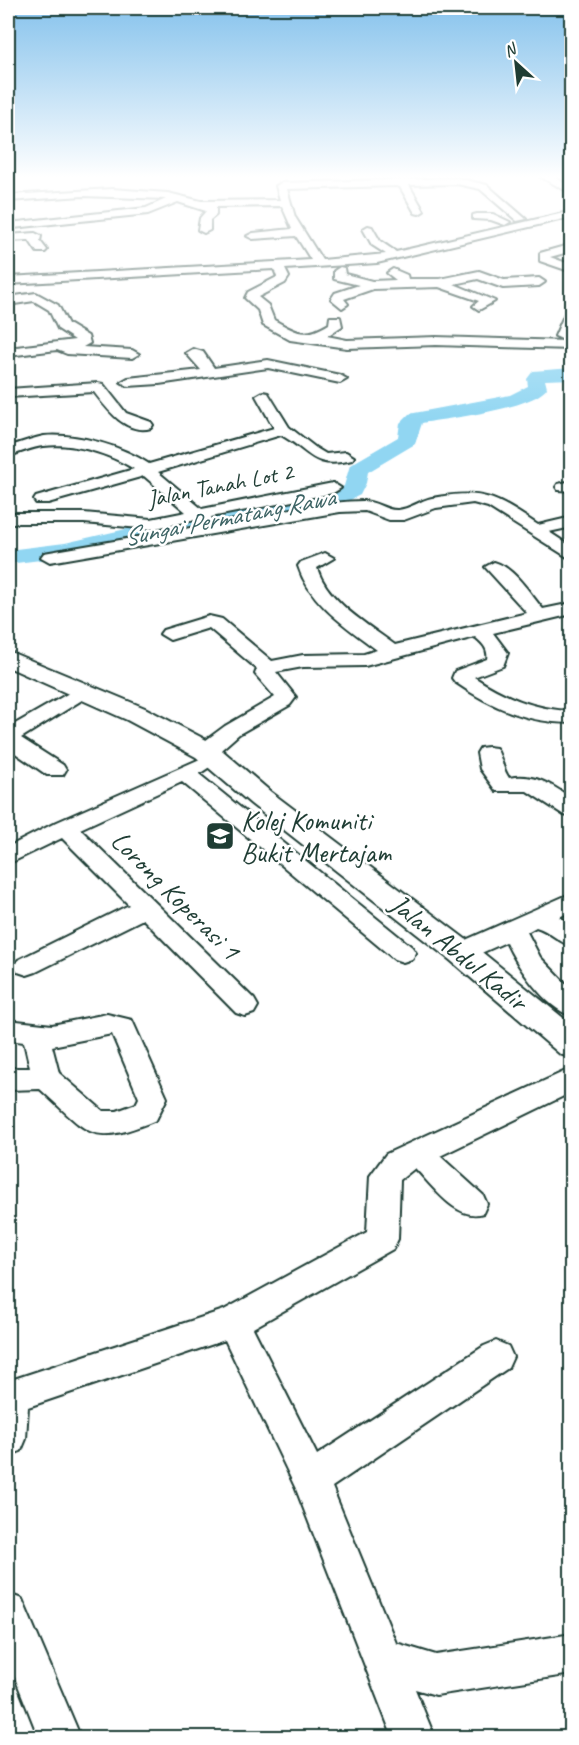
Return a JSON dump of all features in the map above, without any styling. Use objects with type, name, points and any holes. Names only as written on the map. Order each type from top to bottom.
[{"type":"main road","name":"Jalan Abdul Kadir","points":[[8,658],[183,737],[211,755],[297,826],[461,952],[572,1045]]},
{"type":"street","points":[[312,257],[315,264],[372,276],[413,266]]},
{"type":"street","points":[[8,280],[29,280],[42,273],[279,268],[356,257]]},
{"type":"street","points":[[356,274],[347,269],[349,266],[389,257]]},
{"type":"street","points":[[545,257],[546,261],[572,269]]},
{"type":"street","points":[[243,269],[377,260]]},
{"type":"street","points":[[279,268],[283,277],[281,280],[252,295],[252,298],[264,308],[268,322],[309,338],[346,344],[568,340],[572,311]]},
{"type":"street","points":[[340,271],[338,276],[372,285]]},
{"type":"street","points":[[391,272],[403,278],[400,283]]},
{"type":"street","points":[[342,304],[337,299],[339,296],[372,285],[440,283],[479,275],[503,284],[539,282]]},
{"type":"street","points":[[8,352],[83,343],[83,339],[63,326],[54,308],[27,291],[29,280]]},
{"type":"street","points":[[440,283],[489,301],[479,306]]},
{"type":"street","points":[[8,301],[36,297]]},
{"type":"street","points":[[268,364],[272,346],[309,338],[336,326],[335,320]]},
{"type":"street","points":[[69,344],[63,348],[132,359],[136,376],[128,382]]},
{"type":"street","points":[[193,353],[198,355],[210,372]]},
{"type":"street","points":[[8,393],[98,387],[268,364],[340,379]]},
{"type":"street","points":[[98,387],[121,416],[147,425]]},
{"type":"street","points":[[263,396],[283,430]]},
{"type":"street","points":[[42,500],[283,430],[294,434],[308,451],[316,455],[334,460],[346,457]]},
{"type":"street","points":[[8,451],[51,441],[109,451],[138,462],[207,520]]},
{"type":"street","name":"Jalan Tanah Lot 2","points":[[8,519],[84,518],[143,525],[207,520],[333,488]]},
{"type":"street","points":[[50,557],[207,520],[358,506],[388,515],[404,515],[434,503],[465,498],[494,503],[572,555]]},
{"type":"street","points":[[537,530],[572,522]]},
{"type":"street","points":[[325,558],[306,566],[308,575],[342,612],[392,652]]},
{"type":"street","points":[[494,567],[510,581],[539,616]]},
{"type":"street","points":[[268,668],[303,661],[364,660],[451,638],[479,624],[539,616],[572,608]]},
{"type":"street","points":[[170,634],[209,622],[219,625],[268,668]]},
{"type":"street","points":[[479,624],[498,653],[496,662],[462,675],[462,678],[515,709],[529,714],[572,717]]},
{"type":"street","points":[[8,856],[64,826],[184,773],[211,755],[232,730],[286,697],[265,674],[268,668]]},
{"type":"street","points":[[55,770],[8,738],[83,691]]},
{"type":"street","points":[[488,753],[490,769],[504,786],[520,781],[533,784],[572,810]]},
{"type":"street","points":[[184,773],[403,953]]},
{"type":"street","name":"Lorong Koperasi 1","points":[[64,826],[245,1006]]},
{"type":"street","points":[[461,952],[572,901]]},
{"type":"street","points":[[27,966],[146,907]]},
{"type":"street","points":[[524,923],[554,924],[572,937]]},
{"type":"street","points":[[524,923],[522,953],[532,970],[572,1006]]},
{"type":"street","points":[[8,1030],[57,1036],[115,1024],[122,1028],[149,1084],[153,1098],[146,1112],[137,1118],[119,1123],[97,1123],[46,1078],[36,1035]]},
{"type":"street","points":[[8,1079],[46,1078]]},
{"type":"street","points":[[8,1439],[9,1396],[233,1322],[382,1239],[385,1176],[397,1163],[572,1078]]},
{"type":"street","points":[[418,1153],[472,1204]]},
{"type":"street","points":[[233,1322],[311,1480],[414,1737]]},
{"type":"street","points":[[311,1480],[496,1358]]},
{"type":"street","points":[[8,1612],[60,1737]]},
{"type":"street","points":[[384,1660],[435,1675],[572,1654]]},
{"type":"waterway","name":"Sungai Permatang Rawa","points":[[8,557],[65,550],[161,528],[213,522],[239,514],[331,501],[345,496],[352,490],[356,483],[357,469],[408,440],[410,423],[416,418],[515,400],[538,388],[536,379],[539,375],[572,373]]},
{"type":"place","name":"Kolej Komuniti Bukit Mertajam","points":[[220,836]]}]
